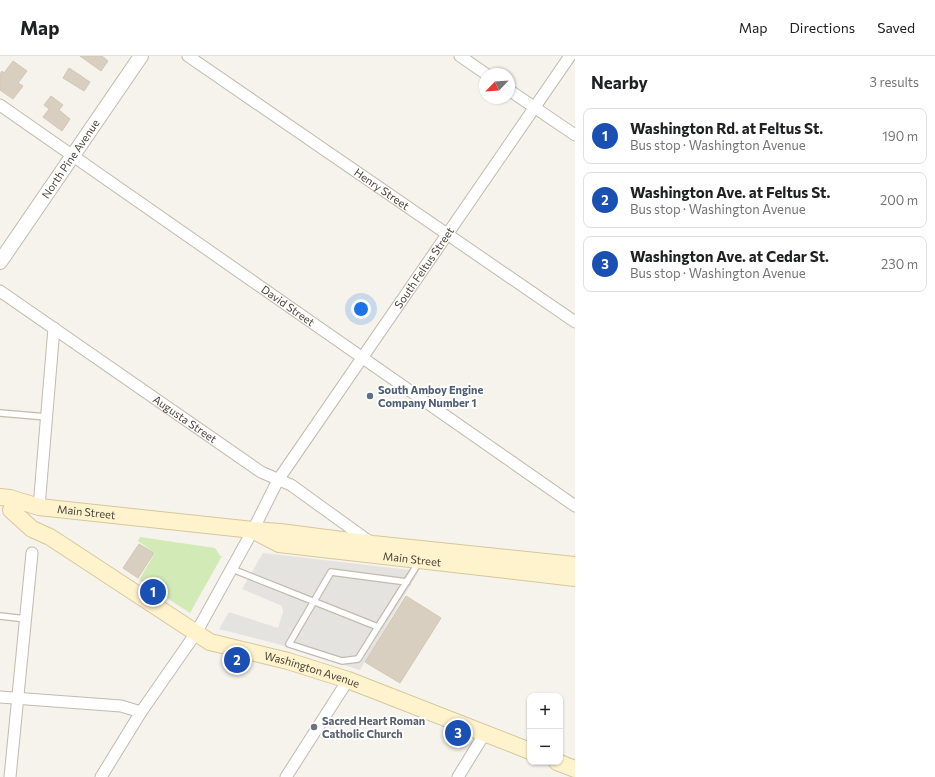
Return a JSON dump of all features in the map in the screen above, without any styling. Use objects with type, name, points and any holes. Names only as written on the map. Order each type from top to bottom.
[{"type":"main road","name":"Main Street","points":[[0,497],[10,498],[39,507],[575,565]]},
{"type":"main road","name":"Main Street","points":[[5,510],[39,507]]},
{"type":"main road","points":[[39,507],[50,537]]},
{"type":"main road","name":"Washington Avenue","points":[[5,510],[32,529],[50,537],[210,642],[288,661],[348,680],[527,750]]},
{"type":"main road","name":"Main Street","points":[[253,530],[279,544],[575,578]]},
{"type":"main road","points":[[563,764],[575,769]]},
{"type":"street","name":"North Pine Avenue","points":[[0,262],[141,56]]},
{"type":"street","name":"Henry Street","points":[[188,56],[575,322]]},
{"type":"street","points":[[460,56],[479,69]]},
{"type":"street","name":"South Feltus Street","points":[[101,777],[141,712],[196,633],[253,530],[278,480],[570,56]]},
{"type":"street","points":[[515,94],[575,135]]},
{"type":"street","name":"David Street","points":[[0,106],[74,156],[575,506]]},
{"type":"street","name":"Augusta Street","points":[[0,291],[261,472],[291,485],[373,544]]},
{"type":"street","points":[[39,507],[54,328]]},
{"type":"street","points":[[10,777],[32,553]]},
{"type":"street","points":[[286,777],[348,680]]},
{"type":"street","points":[[0,697],[122,706],[141,712]]},
{"type":"street","points":[[458,777],[485,733]]},
{"type":"lane","points":[[0,413],[47,417]]},
{"type":"lane","points":[[407,582],[331,572],[289,644],[342,661],[358,659],[407,582],[420,561]]},
{"type":"lane","points":[[232,569],[378,627]]},
{"type":"lane","points":[[0,616],[26,619]]},
{"type":"green space","points":[[140,537],[215,548],[220,556],[222,556],[190,613],[139,580],[155,553],[138,541]]},
{"type":"shaded area","points":[[263,553],[419,571],[360,670],[274,643],[219,629],[229,612],[278,628],[283,612],[282,606],[242,589]]},
{"type":"building","points":[[80,56],[102,56],[108,61],[101,71]]},
{"type":"building","points":[[13,61],[27,71],[18,83],[23,86],[13,99],[0,90],[0,74],[2,71],[4,73]]},
{"type":"building","points":[[69,68],[90,82],[84,91],[63,78]]},
{"type":"building","points":[[51,96],[63,105],[59,110],[70,119],[62,131],[43,117],[49,109],[44,105]]},
{"type":"building","points":[[139,544],[154,553],[138,578],[123,568]]},
{"type":"building","points":[[406,596],[441,618],[400,683],[365,662]]},
{"type":"place","name":"South Amboy Engine Company Number 1","points":[[370,396]]},
{"type":"place","name":"Washington Rd. at Feltus St.","points":[[153,592]]},
{"type":"place","name":"Washington Ave. at Feltus St.","points":[[237,660]]},
{"type":"place","name":"Sacred Heart Roman Catholic Church","points":[[314,727]]},
{"type":"place","name":"Washington Ave. at Cedar St.","points":[[458,733]]}]
